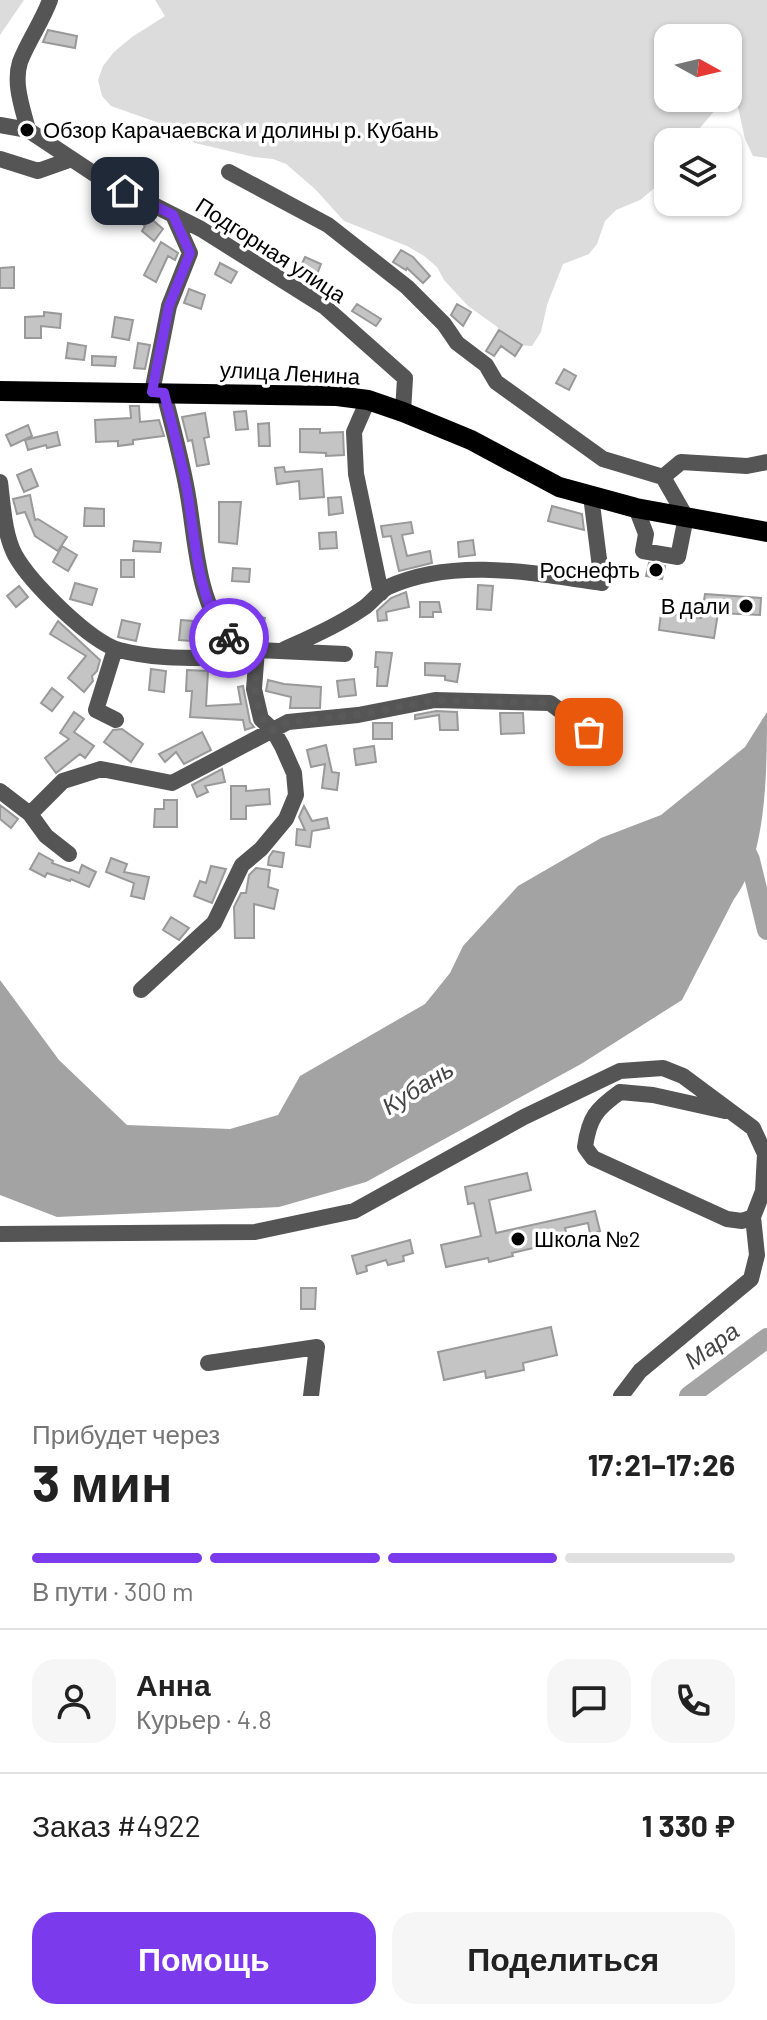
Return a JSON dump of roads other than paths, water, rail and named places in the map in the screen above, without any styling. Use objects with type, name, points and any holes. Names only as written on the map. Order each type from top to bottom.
[{"type":"main road","name":"улица Ленина","points":[[0,391],[337,396],[368,400],[471,440],[559,487],[636,508],[767,532]]},
{"type":"street","points":[[0,125],[28,130],[18,88],[19,64],[50,0]]},
{"type":"street","name":"Подгорная улица","points":[[28,130],[102,179],[201,229],[325,307],[405,378],[403,412]]},
{"type":"street","points":[[0,159],[38,171],[72,159]]},
{"type":"street","points":[[229,172],[328,225],[407,287],[444,324],[457,343],[486,365],[496,382],[603,459],[663,477],[686,517],[678,557],[643,551],[646,534],[636,508]]},
{"type":"street","points":[[173,215],[190,253],[169,306],[158,392],[187,488],[203,584],[215,622],[228,638],[257,650],[345,654]]},
{"type":"street","points":[[368,400],[354,432],[356,474],[381,593]]},
{"type":"street","points":[[663,477],[681,462],[747,466],[767,462]]},
{"type":"street","points":[[0,482],[5,521],[14,553],[36,585],[86,630],[115,649],[159,658],[211,658],[228,638]]},
{"type":"street","points":[[278,653],[331,628],[367,605],[385,589],[413,578],[485,569],[602,583],[591,496]]},
{"type":"street","points":[[115,649],[96,710],[116,720]]},
{"type":"street","points":[[141,990],[214,923],[242,865],[261,849],[286,819],[296,795],[294,773],[273,730],[261,719],[254,689],[257,650]]},
{"type":"street","points":[[30,814],[63,781],[101,769],[172,783],[288,722],[358,715],[435,700],[550,703],[589,732]]},
{"type":"street","points":[[0,791],[30,814],[46,836],[69,854]]},
{"type":"street","points":[[0,1234],[255,1232],[354,1211],[524,1117],[620,1071],[663,1068],[683,1076],[753,1128],[765,1154],[763,1191],[753,1217],[757,1255],[751,1279],[640,1371],[621,1396]]},
{"type":"street","points":[[731,1112],[653,1095],[620,1092],[598,1108],[588,1128],[585,1147],[593,1158],[727,1219],[742,1221],[753,1217]]},
{"type":"street","points":[[208,1363],[317,1347],[311,1396]]},
{"type":"water","name":"Кубань","points":[[767,712],[763,811],[753,860],[745,881],[682,1000],[581,1064],[366,1182],[279,1207],[57,1217],[0,1195],[0,980],[59,1060],[127,1125],[230,1129],[278,1115],[300,1076],[425,1004],[450,973],[463,946],[518,886],[601,838],[661,815],[745,747]]},
{"type":"waterway","name":"Мара","points":[[744,847],[767,930]]},
{"type":"waterway","name":"Мара","points":[[689,1396],[767,1338]]},
{"type":"place","name":"Обзор Карачаевска и долины р. Кубань","points":[[27,130]]},
{"type":"place","name":"Роснефть","points":[[656,570]]},
{"type":"place","name":"В дали","points":[[746,606]]},
{"type":"place","name":"Школа №2","points":[[518,1239]]}]
